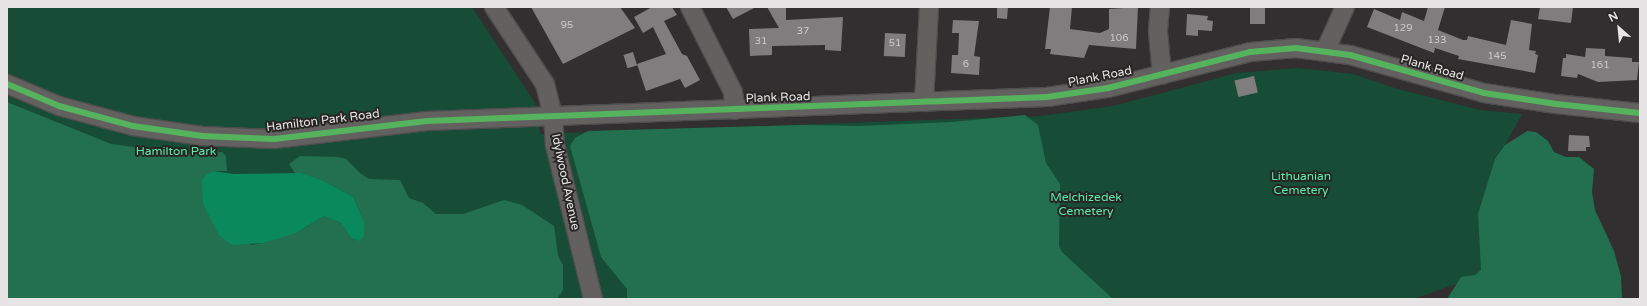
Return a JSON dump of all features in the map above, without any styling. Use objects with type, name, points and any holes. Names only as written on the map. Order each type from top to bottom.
[{"type":"street","name":"Idylwood Avenue","points":[[494,7],[545,84],[553,116],[555,145],[593,299]]},
{"type":"street","points":[[690,7],[733,92],[735,110]]},
{"type":"street","points":[[924,102],[929,7]]},
{"type":"street","points":[[1160,7],[1158,32],[1162,75]]},
{"type":"street","points":[[1324,50],[1345,7]]},
{"type":"street","name":"Plank Road","points":[[553,116],[735,110],[1066,95],[1162,75],[1250,52],[1296,48],[1324,50],[1484,93],[1556,104],[1640,113]]},
{"type":"street","name":"Hamilton Park Road","points":[[7,84],[59,106],[133,126],[230,138],[295,137],[413,122],[553,116]]},
{"type":"green space","name":"Hamilton Park","points":[[7,7],[472,7],[535,103],[540,134],[1041,116],[1113,106],[1237,73],[1298,68],[1353,74],[1398,89],[1480,110],[1522,114],[1496,162],[1491,272],[1413,299],[7,299]]},
{"type":"shaded area","points":[[7,102],[111,144],[184,154],[222,152],[226,156],[227,171],[214,171],[203,204],[251,245],[264,243],[303,229],[324,216],[341,223],[351,238],[356,240],[364,236],[364,221],[353,197],[322,180],[295,173],[289,164],[300,156],[338,157],[346,159],[360,173],[369,179],[400,180],[409,198],[423,203],[436,214],[463,214],[504,200],[522,205],[554,226],[558,256],[563,265],[563,290],[557,299],[7,299]]},
{"type":"shaded area","points":[[1025,115],[1038,125],[1046,163],[1060,184],[1059,246],[1062,252],[1113,299],[627,299],[627,289],[601,257],[570,146],[575,138],[588,131],[803,125],[860,126],[952,122]]},
{"type":"shaded area","points":[[1527,131],[1536,132],[1548,141],[1554,152],[1566,157],[1579,157],[1594,169],[1592,192],[1595,210],[1614,251],[1621,276],[1622,299],[1447,299],[1461,277],[1475,275],[1481,270],[1478,214],[1495,159],[1505,145]]},
{"type":"shaded area","points":[[214,171],[233,174],[300,173],[322,180],[353,197],[364,221],[364,236],[360,241],[351,238],[341,223],[324,216],[296,233],[264,243],[232,245],[219,235],[203,204],[202,180],[206,175]]},
{"type":"building","points":[[531,7],[620,7],[635,28],[563,64]]},
{"type":"building","points":[[652,7],[672,7],[677,15],[664,21],[682,54],[687,56],[700,80],[685,88],[680,79],[646,91],[637,64],[666,54],[653,27],[643,33],[634,17]]},
{"type":"building","points":[[726,7],[756,7],[733,19]]},
{"type":"building","points":[[767,7],[786,7],[786,20],[843,17],[841,51],[825,50],[825,45],[772,46],[772,55],[750,56],[749,29],[779,28]]},
{"type":"building","points":[[997,7],[1008,7],[1007,19],[997,18]]},
{"type":"building","points":[[1050,7],[1072,7],[1070,29],[1100,33],[1109,29],[1109,9],[1138,7],[1136,49],[1089,45],[1084,58],[1050,54],[1051,49],[1045,49]]},
{"type":"building","points":[[1250,7],[1265,7],[1265,24],[1250,24]]},
{"type":"building","points":[[1428,7],[1445,7],[1438,30],[1463,40],[1467,40],[1468,36],[1506,45],[1511,20],[1532,24],[1529,50],[1536,51],[1535,54],[1538,55],[1535,73],[1458,59],[1459,56],[1435,48],[1434,53],[1367,27],[1374,9],[1400,20],[1402,12],[1424,21]]},
{"type":"building","points":[[1540,7],[1573,7],[1571,23],[1538,19]]},
{"type":"building","points":[[1187,14],[1208,16],[1207,20],[1213,21],[1212,31],[1198,30],[1198,36],[1186,35]]},
{"type":"building","points":[[953,20],[979,21],[974,56],[980,57],[979,75],[951,73],[952,55],[958,55],[959,33],[952,33]]},
{"type":"building","points":[[885,33],[906,34],[905,57],[884,56]]},
{"type":"building","points":[[1586,48],[1605,49],[1605,56],[1632,58],[1632,62],[1639,62],[1637,80],[1598,82],[1578,74],[1577,78],[1561,76],[1563,58],[1566,58],[1566,54],[1585,57]]},
{"type":"building","points":[[633,52],[637,65],[628,68],[623,55]]},
{"type":"building","points":[[1254,76],[1258,93],[1238,97],[1235,80]]},
{"type":"building","points":[[1569,135],[1589,136],[1590,147],[1586,147],[1586,151],[1568,151]]},
{"type":"cycle path","points":[[7,84],[59,106],[133,126],[202,136],[274,139],[427,121],[1047,97],[1108,88],[1250,52],[1296,48],[1350,55],[1484,93],[1556,104],[1640,113]]},
{"type":"park label","name":"Lithuanian Cemetery","points":[[1301,184]]},
{"type":"park label","name":"Melchizedek Cemetery","points":[[1086,205]]}]
